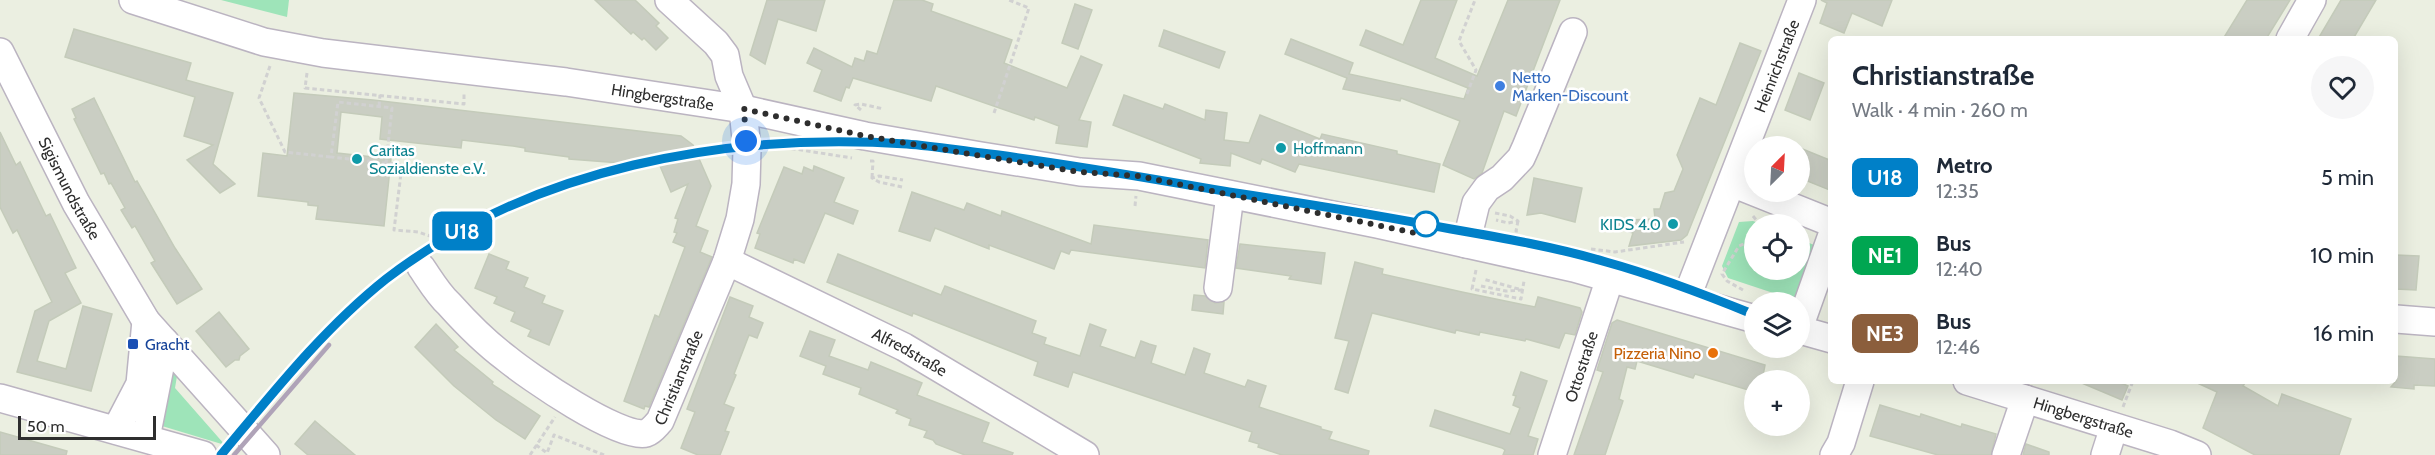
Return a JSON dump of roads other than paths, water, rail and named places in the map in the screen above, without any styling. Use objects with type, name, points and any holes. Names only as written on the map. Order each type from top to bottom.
[{"type":"street","name":"Hingbergstraße","points":[[133,0],[264,42],[317,52],[566,82],[744,109],[865,136],[958,152],[1080,172],[1139,176],[1584,271],[1744,316]]},
{"type":"street","points":[[669,0],[716,43],[725,55],[729,76],[744,109]]},
{"type":"street","name":"Heinrichstraße","points":[[1686,299],[1802,0]]},
{"type":"street","points":[[2292,36],[2312,0]]},
{"type":"street","points":[[1466,244],[1476,203],[1487,188],[1502,178],[1521,158],[1573,32]]},
{"type":"street","name":"Sigismundstraße","points":[[0,52],[76,203],[146,321],[266,455]]},
{"type":"street","name":"Christianstraße","points":[[433,272],[447,303],[505,358],[565,400],[604,421],[634,433],[646,433],[660,421],[727,261],[740,219],[746,184],[744,109]]},
{"type":"street","points":[[1732,183],[1828,221]]},
{"type":"street","points":[[1218,288],[1230,195]]},
{"type":"street","points":[[1810,297],[1828,245]]},
{"type":"street","name":"Alfredstraße","points":[[727,261],[904,347],[1085,455]]},
{"type":"street","name":"Ottostraße","points":[[1552,455],[1610,278]]},
{"type":"street","points":[[2398,319],[2435,322]]},
{"type":"street","points":[[116,430],[140,384],[146,321]]},
{"type":"street","points":[[1810,333],[1828,338]]},
{"type":"street","points":[[147,438],[165,342]]},
{"type":"street","points":[[1834,455],[1841,444],[1859,384]]},
{"type":"street","name":"Hingbergstraße","points":[[1977,384],[2197,455]]},
{"type":"street","points":[[0,398],[203,455]]},
{"type":"street","points":[[2006,455],[2025,399]]},
{"type":"street","points":[[2105,455],[2114,427]]},
{"type":"railway","points":[[221,455],[323,337]]},
{"type":"railway","points":[[234,455],[329,345]]},
{"type":"metro line","name":"U18","points":[[221,455],[278,386],[323,337],[386,279],[445,240],[510,206],[587,177],[673,157],[740,147],[826,142],[909,144],[1017,158],[1387,217],[1512,240],[1603,261],[1690,288],[1744,310]]},
{"type":"place","name":"Netto Marken-Discount","points":[[1500,86]]},
{"type":"place","name":"Hoffmann","points":[[1281,148]]},
{"type":"place","name":"Caritas Sozialdienste e.V.","points":[[357,159]]},
{"type":"place","name":"KIDS 4.0","points":[[1673,224]]},
{"type":"place","name":"Gracht","points":[[133,344]]},
{"type":"place","name":"Pizzeria Nino","points":[[1713,353]]}]
